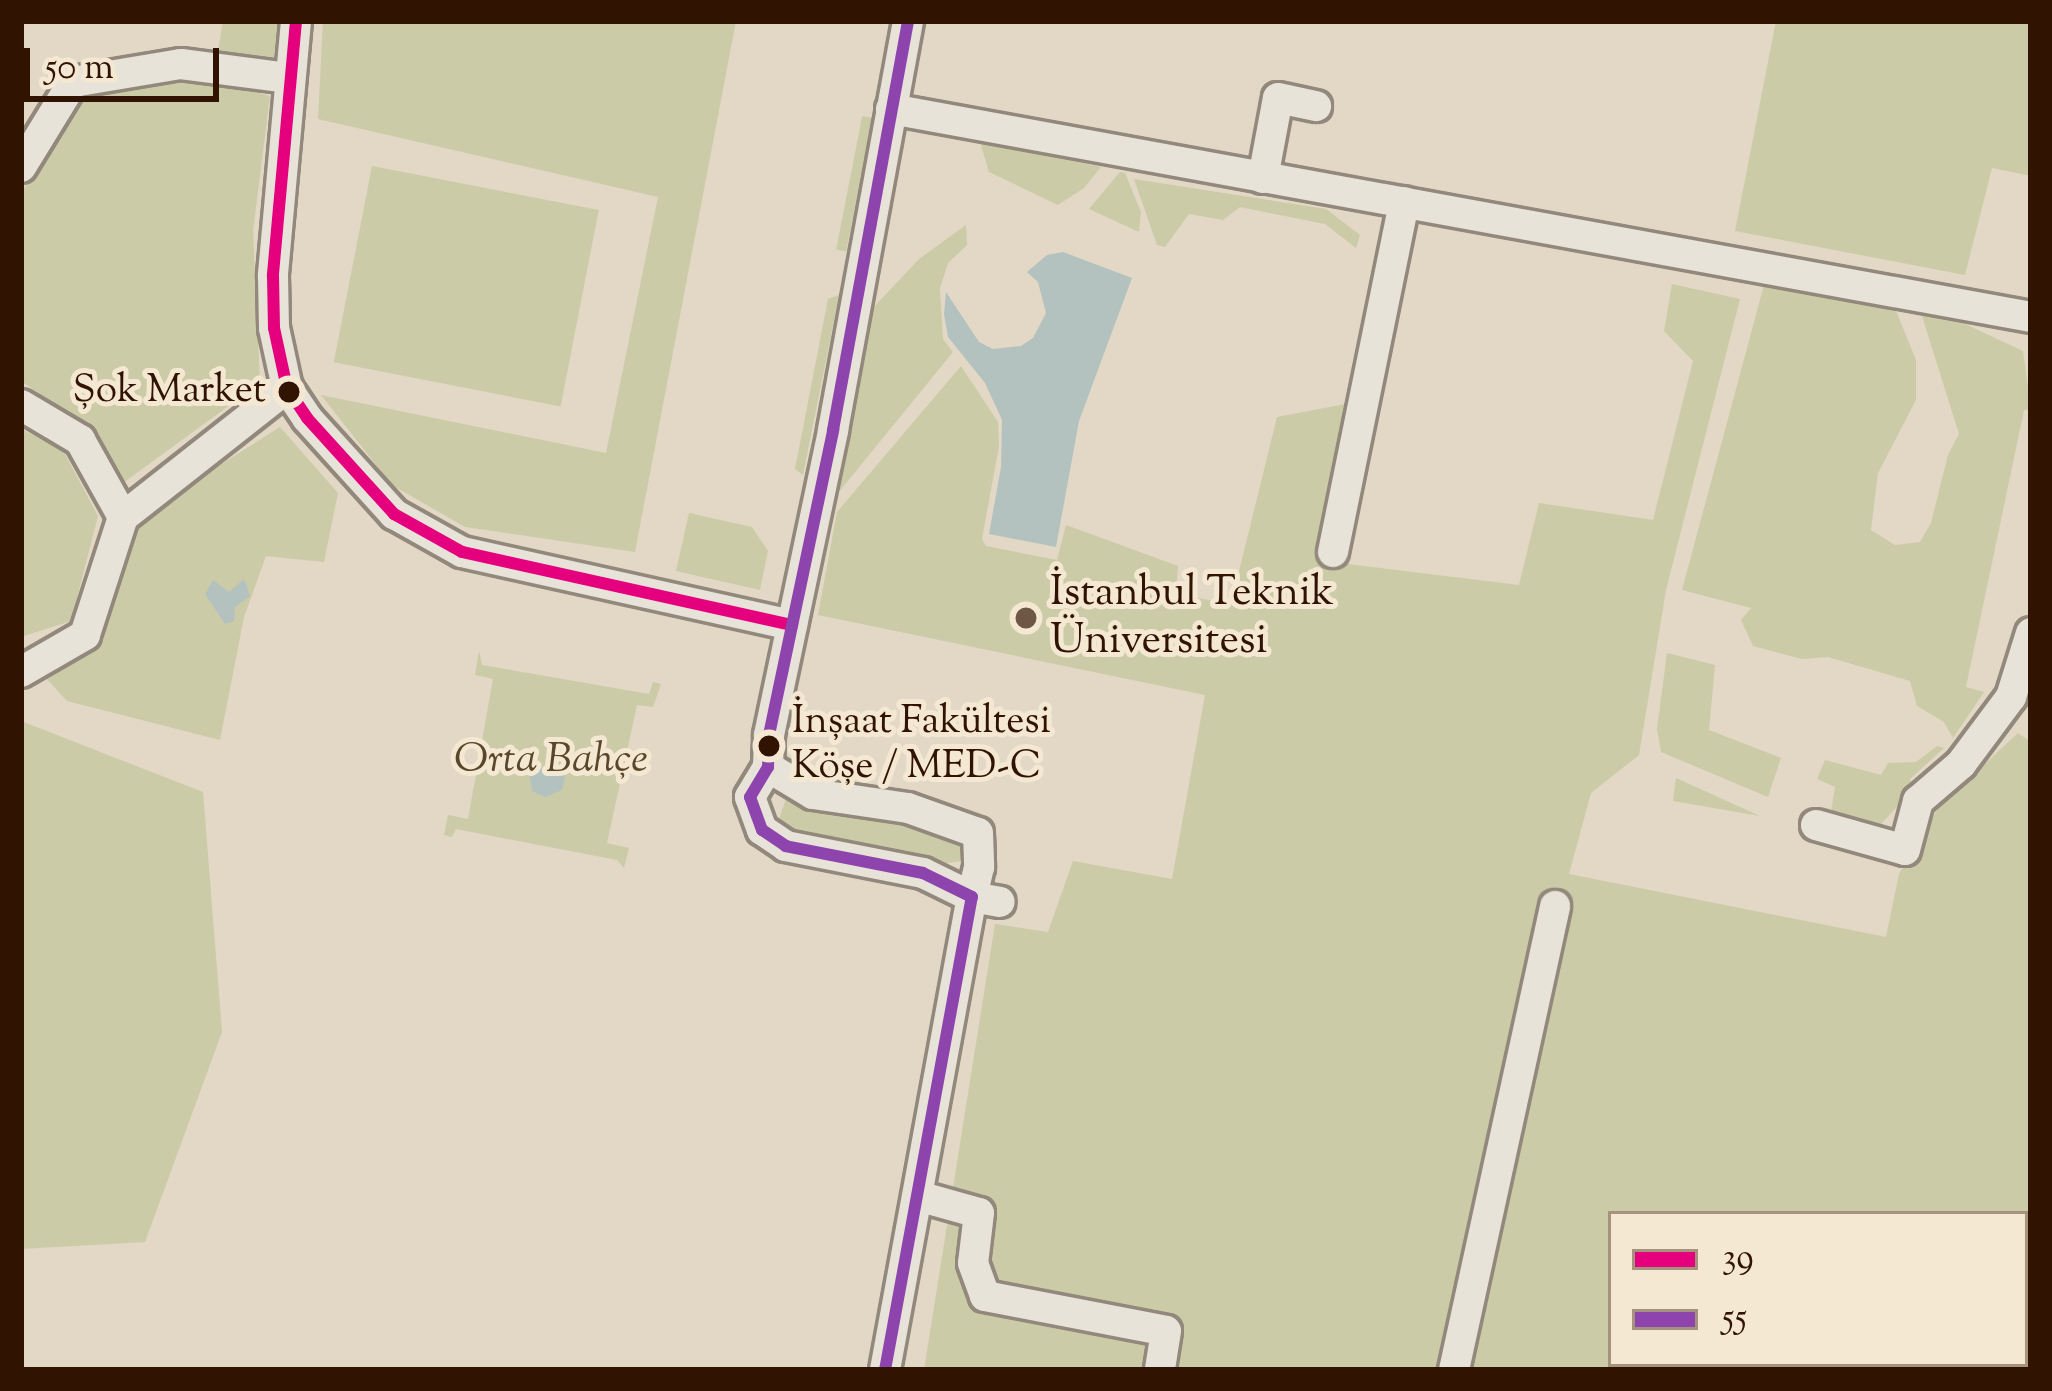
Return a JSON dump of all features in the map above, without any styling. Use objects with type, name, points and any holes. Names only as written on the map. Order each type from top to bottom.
[{"type":"street","points":[[296,21],[273,276],[274,328],[287,388],[372,494],[394,514],[462,552],[792,625]]},
{"type":"street","points":[[908,21],[768,767],[750,797],[762,830],[786,846],[923,873],[986,899]]},
{"type":"street","points":[[21,167],[73,82],[181,64],[289,77]]},
{"type":"street","points":[[1263,178],[1278,98],[1316,106]]},
{"type":"street","points":[[891,109],[2031,317]]},
{"type":"street","points":[[1334,552],[1404,202]]},
{"type":"street","points":[[21,672],[85,635],[123,517],[287,388]]},
{"type":"street","points":[[21,405],[80,440],[123,517]]},
{"type":"street","points":[[1816,825],[1905,850],[1918,801],[1961,764],[2012,697],[2031,633]]},
{"type":"street","points":[[768,767],[813,794],[908,808],[978,833],[986,899],[918,1196],[885,1370]]},
{"type":"street","points":[[1454,1370],[1555,906]]},
{"type":"street","points":[[918,1196],[979,1214],[973,1263],[985,1296],[1166,1331],[1160,1370]]},
{"type":"green space","points":[[223,21],[286,21],[279,63],[217,57]]},
{"type":"green space","points":[[323,21],[736,21],[635,552],[465,527],[392,485],[321,395],[606,453],[658,197],[318,119]]},
{"type":"green space","points":[[1776,21],[2031,21],[2031,176],[1992,168],[1965,275],[1735,231]]},
{"type":"green space","points":[[182,74],[270,96],[253,231],[260,383],[123,483],[86,425],[21,381],[21,198],[30,172],[76,98]]},
{"type":"green space","points":[[862,116],[872,118],[846,252],[836,250]]},
{"type":"green space","points":[[980,142],[1101,167],[1084,188],[1058,205],[989,172]]},
{"type":"green space","points":[[372,166],[599,210],[561,406],[334,362]]},
{"type":"green space","points":[[1120,172],[1125,173],[1141,212],[1139,232],[1089,209]]},
{"type":"green space","points":[[1134,179],[1326,209],[1360,235],[1356,248],[1325,224],[1240,207],[1223,220],[1189,214],[1165,247],[1157,245]]},
{"type":"green space","points":[[966,225],[967,245],[948,263],[940,288],[943,339],[953,352],[838,493],[872,309],[919,259]]},
{"type":"green space","points":[[1672,284],[1740,299],[1666,590],[1639,755],[1591,793],[1569,874],[1886,937],[1899,874],[1938,808],[2018,733],[2031,742],[2031,1288],[2028,1291],[2028,1211],[1608,1211],[1608,1367],[1959,1367],[924,1370],[995,924],[1048,932],[1073,861],[1172,879],[1205,695],[818,615],[837,512],[961,366],[998,422],[999,446],[982,539],[986,546],[1057,560],[1066,525],[1178,566],[1176,594],[1231,604],[1277,417],[1356,402],[1323,561],[1519,585],[1539,503],[1653,520],[1693,361],[1664,331]]},
{"type":"green space","points":[[1764,285],[1896,311],[1916,360],[1916,400],[1878,473],[1871,530],[1895,545],[1920,542],[1931,523],[1948,455],[1959,434],[1922,316],[1965,324],[2023,351],[2031,409],[2024,410],[1966,687],[1984,692],[1953,738],[1944,722],[1917,706],[1910,681],[1828,657],[1802,659],[1753,646],[1741,620],[1751,608],[1682,590]]},
{"type":"green space","points":[[839,295],[803,475],[795,469],[828,299]]},
{"type":"green space","points":[[280,427],[338,493],[324,562],[266,556],[244,617],[220,740],[67,701],[44,676],[128,531],[158,504]]},
{"type":"green space","points":[[21,429],[63,450],[98,516],[71,621],[21,637]]},
{"type":"green space","points":[[689,513],[752,527],[768,551],[760,590],[676,571]]},
{"type":"green space","name":"Orta Bahçe","points":[[479,651],[482,665],[649,694],[653,682],[661,684],[653,707],[637,705],[607,843],[629,848],[624,868],[617,860],[456,829],[452,837],[444,835],[448,815],[468,819],[493,679],[475,675]]},
{"type":"green space","points":[[1667,653],[1715,665],[1709,730],[1781,758],[1768,797],[1661,752],[1657,729]]},
{"type":"green space","points":[[21,721],[203,792],[222,1032],[145,1242],[21,1249]]},
{"type":"green space","points":[[1937,746],[1944,748],[1910,779],[1913,789],[1874,832],[1829,824],[1835,787],[1817,779],[1825,760],[1881,775],[1888,763],[1916,762]]},
{"type":"green space","points":[[1676,778],[1760,816],[1673,801]]},
{"type":"green space","points":[[786,799],[944,829],[966,850],[961,861],[943,864],[785,836],[777,825]]},
{"type":"shaded area","points":[[1063,252],[1132,278],[1079,421],[1056,547],[989,534],[1001,467],[1002,420],[985,383],[948,337],[944,314],[946,292],[979,342],[993,349],[1021,346],[1033,338],[1046,313],[1038,282],[1027,272],[1047,255]]},
{"type":"shaded area","points":[[244,579],[250,596],[235,607],[234,621],[225,624],[205,594],[213,580],[229,592]]},
{"type":"shaded area","points":[[557,763],[565,776],[562,790],[545,797],[532,791],[529,771]]},
{"type":"transit line","name":"39","points":[[296,21],[273,276],[274,328],[287,388],[307,418],[394,514],[462,552],[792,625]]},
{"type":"transit line","name":"55","points":[[885,1370],[972,897],[923,873],[786,846],[762,830],[750,797],[768,767],[769,735],[833,430],[908,21]]},
{"type":"place","name":"Şok Market","points":[[289,392]]},
{"type":"place","name":"İstanbul Teknik Üniversitesi","points":[[1026,618]]},
{"type":"place","name":"İnşaat Fakültesi Köşe / MED-C","points":[[769,746]]}]
